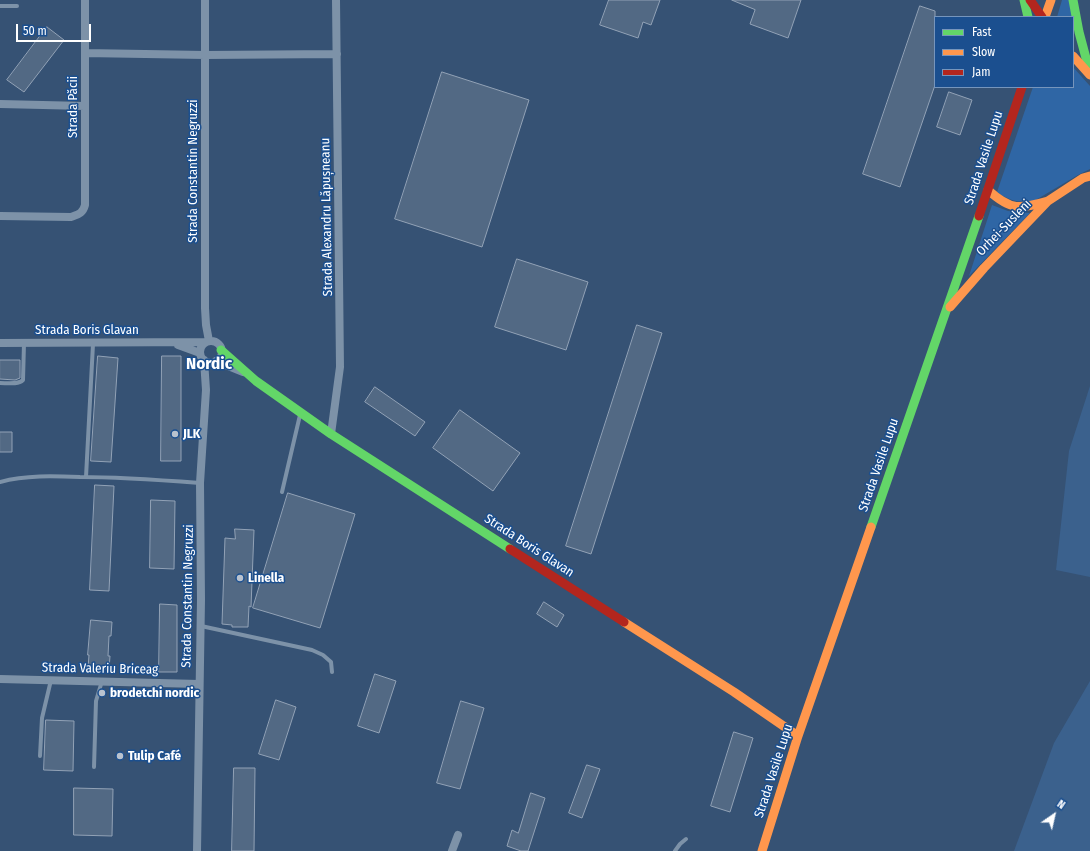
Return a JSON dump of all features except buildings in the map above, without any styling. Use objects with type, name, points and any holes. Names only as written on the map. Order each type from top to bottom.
[{"type":"main road","points":[[1024,0],[1028,16]]},
{"type":"main road","points":[[1030,0],[1043,16]]},
{"type":"main road","points":[[1044,16],[1051,0]]},
{"type":"main road","points":[[1073,0],[1088,72]]},
{"type":"main road","points":[[1074,57],[1088,72]]},
{"type":"main road","points":[[1074,63],[1088,72]]},
{"type":"main road","name":"Strada Vasile Lupu","points":[[762,851],[798,736],[947,311],[1021,88]]},
{"type":"main road","name":"Orhei-Susleni","points":[[947,311],[984,268],[1048,201],[1083,178],[1090,176]]},
{"type":"main road","points":[[988,190],[997,199],[1007,205],[1015,207],[1024,208],[1048,201]]},
{"type":"main road","name":"Strada Boris Glavan","points":[[221,350],[248,374],[331,434],[727,688],[798,736]]},
{"type":"street","name":"Strada Păcii","points":[[0,216],[71,216],[82,212],[85,205],[85,0]]},
{"type":"street","name":"Strada Constantin Negruzzi","points":[[205,0],[204,55],[207,342]]},
{"type":"street","name":"Strada Alexandru Lăpușneanu","points":[[331,434],[340,367],[336,0]]},
{"type":"street","points":[[85,53],[204,55],[337,54]]},
{"type":"street","points":[[0,104],[85,106]]},
{"type":"street","points":[[207,342],[217,343],[221,350],[221,354],[208,359],[200,349],[207,342]]},
{"type":"street","name":"Strada Boris Glavan","points":[[0,343],[93,344],[207,342]]},
{"type":"street","name":"Strada Boris Glavan","points":[[174,343],[208,359],[248,374]]},
{"type":"street","name":"Strada Constantin Negruzzi","points":[[197,851],[200,483],[208,359]]},
{"type":"street","name":"Strada Valeriu Briceag","points":[[0,679],[199,684]]},
{"type":"street","points":[[452,851],[458,835]]},
{"type":"lane","points":[[0,6],[17,6]]},
{"type":"lane","points":[[0,383],[17,383],[24,380],[24,343]]},
{"type":"lane","points":[[86,477],[93,344]]},
{"type":"lane","points":[[282,492],[300,412]]},
{"type":"lane","points":[[0,482],[16,478],[45,476],[200,483]]},
{"type":"lane","points":[[200,626],[312,650],[323,655],[331,662],[332,672]]},
{"type":"lane","points":[[40,756],[42,718],[51,680]]},
{"type":"lane","points":[[94,767],[96,701],[102,681]]},
{"type":"lane","points":[[676,851],[680,844],[686,839]]},
{"type":"shaded area","points":[[1062,0],[1069,0],[1073,16],[1057,16]]},
{"type":"shaded area","points":[[1074,68],[1090,86],[1090,169],[1034,201],[1024,202],[1010,199],[997,192],[1033,88],[1074,88]]},
{"type":"shaded area","points":[[992,205],[1008,211],[1030,213],[969,276]]},
{"type":"shaded area","points":[[1090,386],[1090,577],[1056,570],[1069,451]]},
{"type":"shaded area","points":[[1090,681],[1090,851],[1014,851],[1054,743]]},
{"type":"traffic: fast","points":[[1024,0],[1028,16]]},
{"type":"traffic: fast","points":[[1073,0],[1079,32],[1090,73]]},
{"type":"traffic: fast","points":[[871,527],[979,216]]},
{"type":"traffic: fast","points":[[221,350],[256,381],[331,434],[510,549]]},
{"type":"traffic: slow","points":[[1045,16],[1051,0]]},
{"type":"traffic: slow","points":[[1074,57],[1090,75]]},
{"type":"traffic: slow","points":[[950,307],[984,268],[1048,201],[1083,178],[1090,176]]},
{"type":"traffic: slow","points":[[988,190],[1003,202],[1010,205],[1023,207],[1048,201]]},
{"type":"traffic: slow","points":[[762,851],[798,736],[871,527]]},
{"type":"traffic: slow","points":[[624,622],[734,692],[798,736]]},
{"type":"traffic: jam","points":[[1030,0],[1041,16]]},
{"type":"traffic: jam","points":[[979,216],[1022,88]]},
{"type":"traffic: jam","points":[[510,549],[624,622]]},
{"type":"place","name":"JLK","points":[[175,434]]},
{"type":"place","name":"Linella","points":[[240,578]]},
{"type":"place","name":"brodetchi nordic","points":[[102,693]]},
{"type":"place","name":"Tulip Café","points":[[120,756]]},
{"type":"district","name":"Nordic","points":[[209,364]]}]
